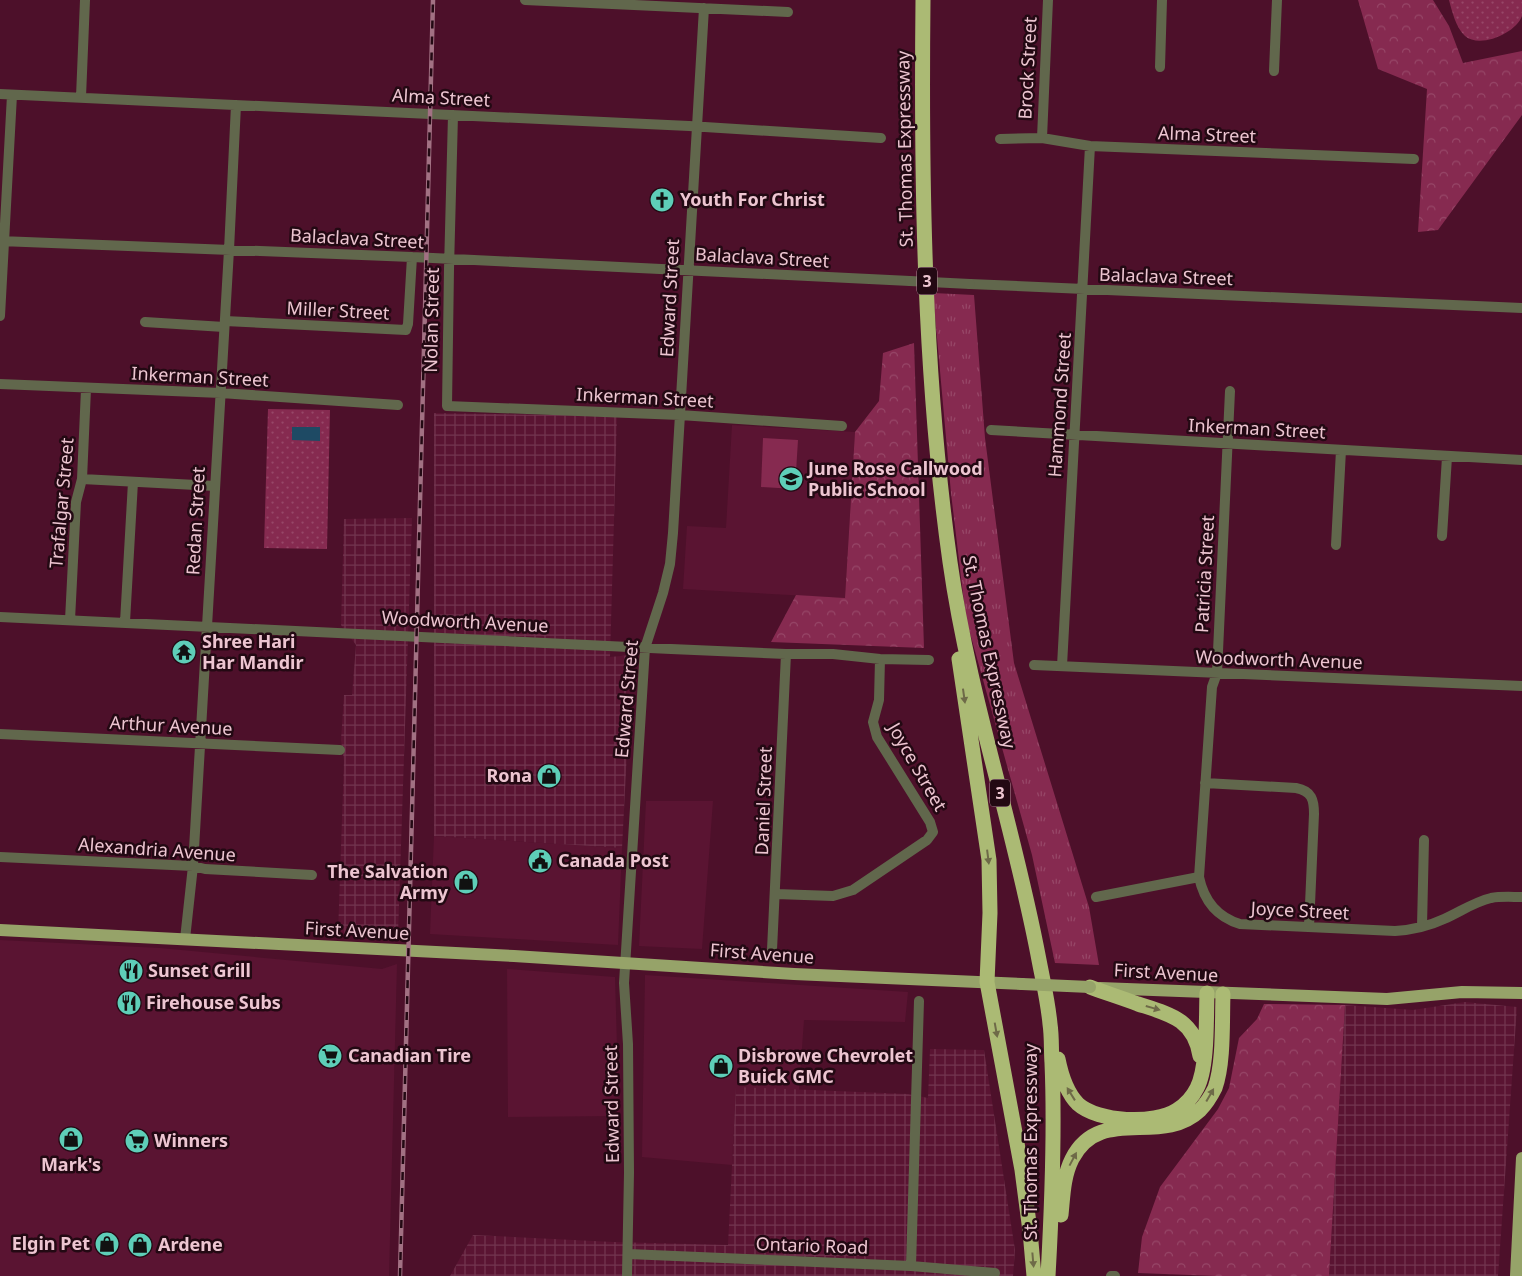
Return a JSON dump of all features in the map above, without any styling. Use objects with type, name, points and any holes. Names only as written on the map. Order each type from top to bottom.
[{"type":"highway","name":"St. Thomas Expressway","points":[[923,0],[924,232],[936,433],[949,561],[964,646],[1032,922],[1050,1026],[1054,1141],[1048,1276]]},
{"type":"highway","points":[[949,561],[962,688],[989,860],[988,982],[1022,1170],[1034,1276]]},
{"type":"highway","points":[[1090,987],[1162,1011],[1179,1019],[1189,1028],[1198,1048],[1201,1067],[1199,1081]]},
{"type":"highway","points":[[1050,1026],[1062,1073],[1070,1093],[1088,1111],[1100,1116],[1116,1118],[1145,1118],[1168,1114],[1177,1110],[1189,1100],[1197,1088],[1204,1061],[1206,993]]},
{"type":"highway","points":[[1056,1276],[1065,1178],[1072,1159],[1087,1140],[1104,1131],[1121,1128],[1169,1126],[1184,1121],[1202,1108],[1215,1088],[1218,1076],[1223,994]]},
{"type":"main road","name":"First Avenue","points":[[0,930],[626,963],[794,974],[1223,994],[1387,999],[1459,992],[1522,993]]},
{"type":"main road","points":[[1516,1276],[1522,1158]]},
{"type":"street","points":[[81,97],[85,0]]},
{"type":"street","points":[[525,0],[704,8],[733,5],[788,12]]},
{"type":"street","name":"Brock Street","points":[[1042,138],[1048,0]]},
{"type":"street","points":[[1160,67],[1162,0]]},
{"type":"street","points":[[1274,71],[1277,0]]},
{"type":"street","name":"Edward Street","points":[[627,1276],[629,1173],[628,1044],[624,983],[645,648],[663,593],[670,564],[704,8]]},
{"type":"street","name":"Alma Street","points":[[0,94],[697,126],[881,138]]},
{"type":"street","points":[[0,316],[2,241],[12,95]]},
{"type":"street","name":"Redan Street","points":[[185,939],[193,866],[236,105]]},
{"type":"street","name":"Nolan Street","points":[[447,406],[453,115]]},
{"type":"street","name":"Alma Street","points":[[1000,139],[1042,138],[1090,146],[1414,159]]},
{"type":"street","name":"Hammond Street","points":[[1062,666],[1084,289],[1090,146]]},
{"type":"street","name":"Balaclava Street","points":[[2,241],[449,259],[1522,309]]},
{"type":"street","name":"Miller Street","points":[[225,324],[406,330],[412,258]]},
{"type":"street","points":[[145,322],[225,324]]},
{"type":"street","name":"Inkerman Street","points":[[0,384],[220,393],[398,405]]},
{"type":"street","name":"Trafalgar Street","points":[[70,620],[76,502],[82,479],[86,388]]},
{"type":"street","name":"Patricia Street","points":[[1199,877],[1212,687],[1217,673],[1230,392]]},
{"type":"street","name":"Inkerman Street","points":[[447,406],[680,416],[842,426]]},
{"type":"street","name":"Inkerman Street","points":[[991,430],[1522,460]]},
{"type":"street","points":[[1336,544],[1340,450]]},
{"type":"street","points":[[1442,536],[1447,456]]},
{"type":"street","points":[[82,479],[215,486]]},
{"type":"street","points":[[125,622],[133,482]]},
{"type":"street","name":"Woodworth Avenue","points":[[0,617],[645,648],[833,654],[880,659],[929,660]]},
{"type":"street","name":"Daniel Street","points":[[772,950],[786,654]]},
{"type":"street","name":"Joyce Street","points":[[776,894],[834,896],[853,890],[927,840],[932,832],[930,822],[877,737],[874,722],[879,700],[880,659]]},
{"type":"street","name":"Woodworth Avenue","points":[[1034,665],[1522,686]]},
{"type":"street","name":"Arthur Avenue","points":[[0,734],[340,750]]},
{"type":"street","points":[[1205,783],[1296,788],[1306,790],[1310,794],[1313,799],[1314,814],[1309,927]]},
{"type":"street","points":[[1422,926],[1424,840]]},
{"type":"street","name":"Alexandria Avenue","points":[[0,857],[193,866],[205,869],[312,875]]},
{"type":"street","points":[[1096,897],[1199,877]]},
{"type":"street","name":"Joyce Street","points":[[1199,877],[1210,906],[1218,913],[1233,922],[1258,926],[1408,930],[1442,920],[1475,903],[1490,898],[1522,897]]},
{"type":"street","points":[[911,1266],[919,1001]]},
{"type":"street","name":"Ontario Road","points":[[628,1254],[911,1266],[996,1274]]},
{"type":"shaded area","points":[[434,413],[617,416],[610,657],[632,655],[622,848],[434,836]]},
{"type":"shaded area","name":"June Rose Callwood Public School","points":[[732,425],[855,432],[845,598],[683,589],[687,526],[726,528]]},
{"type":"shaded area","points":[[412,518],[398,935],[338,934],[344,761],[341,740],[344,695],[352,695],[356,645],[341,625],[344,519]]},
{"type":"shaded area","points":[[646,801],[713,801],[702,949],[639,946]]},
{"type":"shaded area","points":[[434,836],[622,848],[618,945],[430,934]]},
{"type":"shaded area","points":[[0,940],[160,948],[382,969],[397,964],[389,1276],[0,1276]]},
{"type":"shaded area","points":[[507,969],[615,977],[619,1116],[508,1117]]},
{"type":"shaded area","points":[[645,975],[908,992],[905,1022],[804,1020],[799,1090],[736,1088],[732,1165],[642,1157]]},
{"type":"shaded area","points":[[1465,1002],[1517,1007],[1498,1276],[1329,1276],[1345,1005],[1413,1010]]},
{"type":"shaded area","points":[[930,1049],[984,1050],[1015,1250],[1013,1276],[450,1276],[473,1235],[613,1242],[728,1245],[736,1087],[908,1094],[928,1098]]},
{"type":"green space","points":[[1358,0],[1433,0],[1449,26],[1463,63],[1522,51],[1522,115],[1438,230],[1418,232],[1427,89],[1378,69]]},
{"type":"green space","points":[[1449,0],[1522,0],[1522,16],[1513,28],[1497,37],[1488,40],[1472,40],[1459,29]]},
{"type":"green space","points":[[933,293],[974,295],[985,438],[1014,663],[1089,907],[1099,965],[1055,963],[1032,855],[966,619],[951,493]]},
{"type":"green space","points":[[914,343],[924,648],[771,642],[796,595],[845,598],[855,432],[879,401],[883,353]]},
{"type":"green space","points":[[268,409],[330,410],[327,549],[264,548]]},
{"type":"green space","points":[[763,438],[798,440],[795,489],[761,487]]},
{"type":"green space","points":[[1264,1004],[1345,1005],[1329,1276],[1216,1276],[1138,1273],[1142,1237],[1160,1187],[1218,1109],[1229,1088],[1239,1038],[1257,1019]]},
{"type":"water","points":[[292,427],[320,427],[320,441],[292,440]]},
{"type":"railway","points":[[400,1276],[433,0]]},
{"type":"place","name":"Youth For Christ","points":[[662,200]]},
{"type":"place","name":"June Rose Callwood Public School","points":[[791,479]]},
{"type":"place","name":"Shree Hari Har Mandir","points":[[184,652]]},
{"type":"place","name":"Rona","points":[[549,776]]},
{"type":"place","name":"Canada Post","points":[[540,861]]},
{"type":"place","name":"The Salvation Army","points":[[466,882]]},
{"type":"place","name":"Sunset Grill","points":[[131,971]]},
{"type":"place","name":"Firehouse Subs","points":[[129,1003]]},
{"type":"place","name":"Canadian Tire","points":[[330,1056]]},
{"type":"place","name":"Disbrowe Chevrolet Buick GMC","points":[[721,1066]]},
{"type":"place","name":"Mark's","points":[[71,1139]]},
{"type":"place","name":"Winners","points":[[137,1141]]},
{"type":"place","name":"Elgin Pet","points":[[107,1244]]},
{"type":"place","name":"Ardene","points":[[140,1245]]}]
